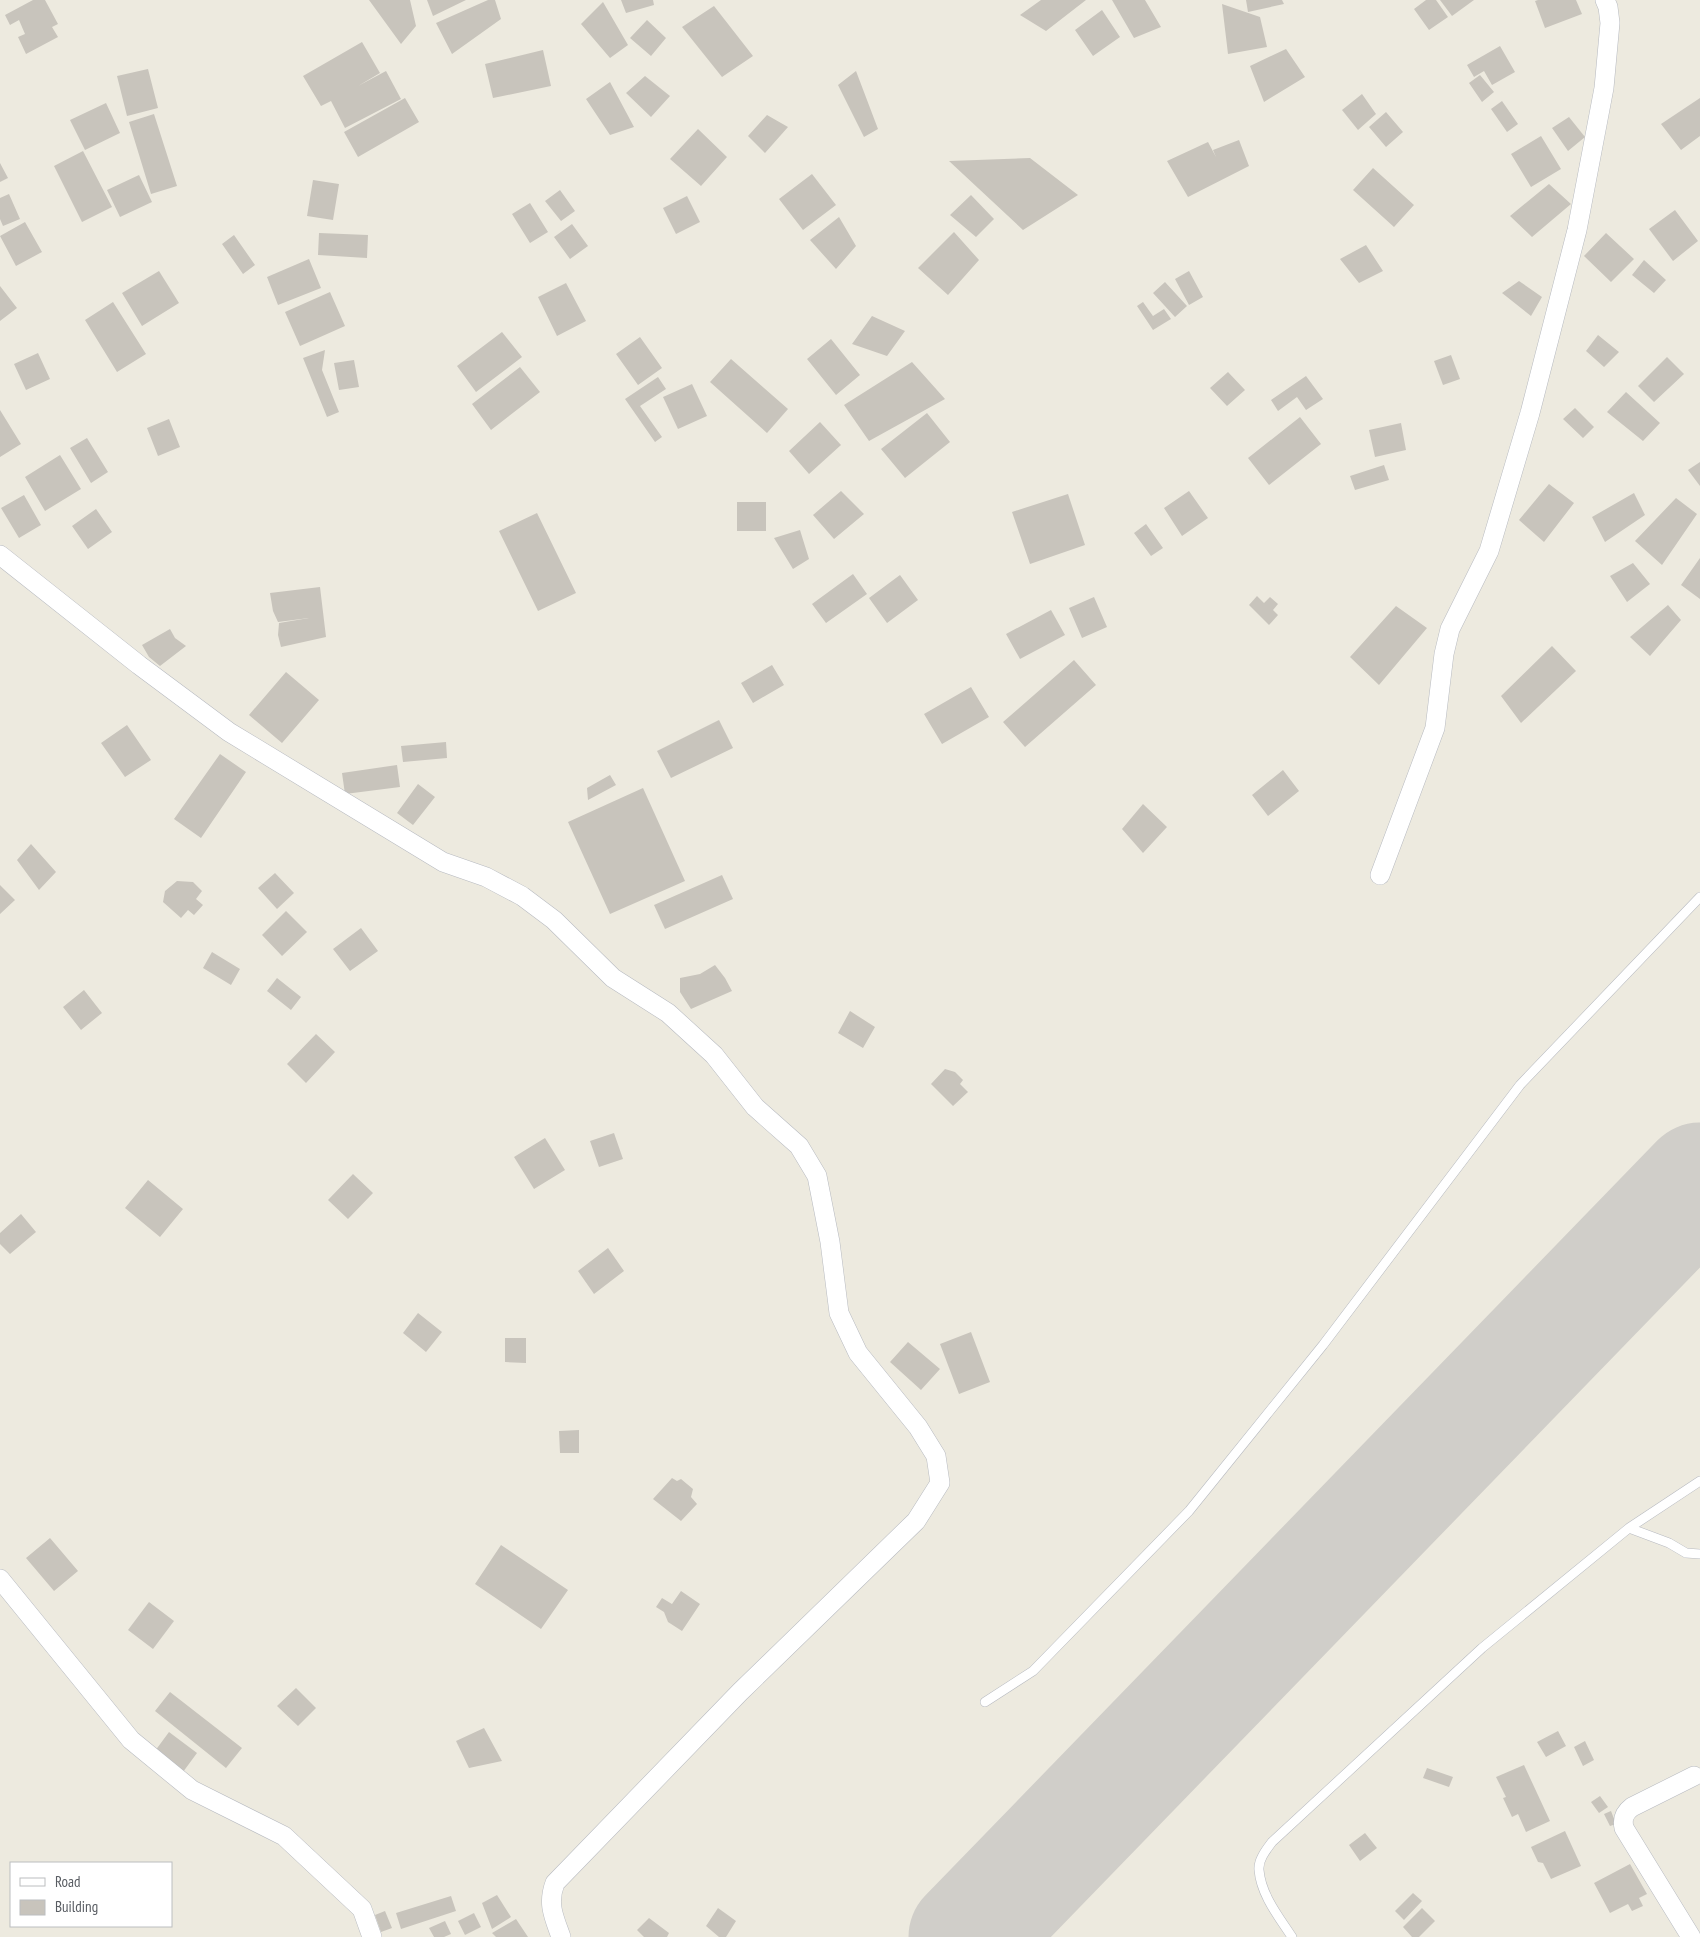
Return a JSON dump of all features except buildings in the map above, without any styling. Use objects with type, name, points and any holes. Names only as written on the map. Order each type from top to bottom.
[{"type":"street","points":[[1380,875],[1435,728],[1444,654],[1450,629],[1489,551],[1530,413],[1578,230],[1604,88],[1610,23],[1605,0]]},
{"type":"street","points":[[0,555],[139,665],[229,732],[443,862],[486,877],[522,896],[554,920],[613,978],[668,1013],[714,1055],[755,1106],[798,1146],[817,1176],[830,1242],[839,1313],[858,1353],[918,1427],[936,1456],[940,1483],[916,1521],[740,1692],[555,1883],[551,1895],[552,1911],[561,1937]]},
{"type":"street","points":[[0,1578],[131,1740],[192,1790],[284,1836],[362,1910],[372,1937]]},
{"type":"street","points":[[1691,1937],[1624,1828],[1622,1820],[1627,1810],[1694,1776]]},
{"type":"lane","points":[[984,1702],[1033,1671],[1189,1512],[1323,1345],[1520,1085],[1700,897]]},
{"type":"lane","points":[[1292,1937],[1268,1902],[1259,1869],[1263,1855],[1272,1842],[1482,1648],[1629,1528],[1700,1481]]},
{"type":"lane","points":[[1629,1528],[1669,1543],[1686,1553],[1700,1554]]},
{"type":"taxiway","points":[[1683,1200],[1700,1217]]},
{"type":"runway","points":[[968,1937],[1700,1182]]}]
